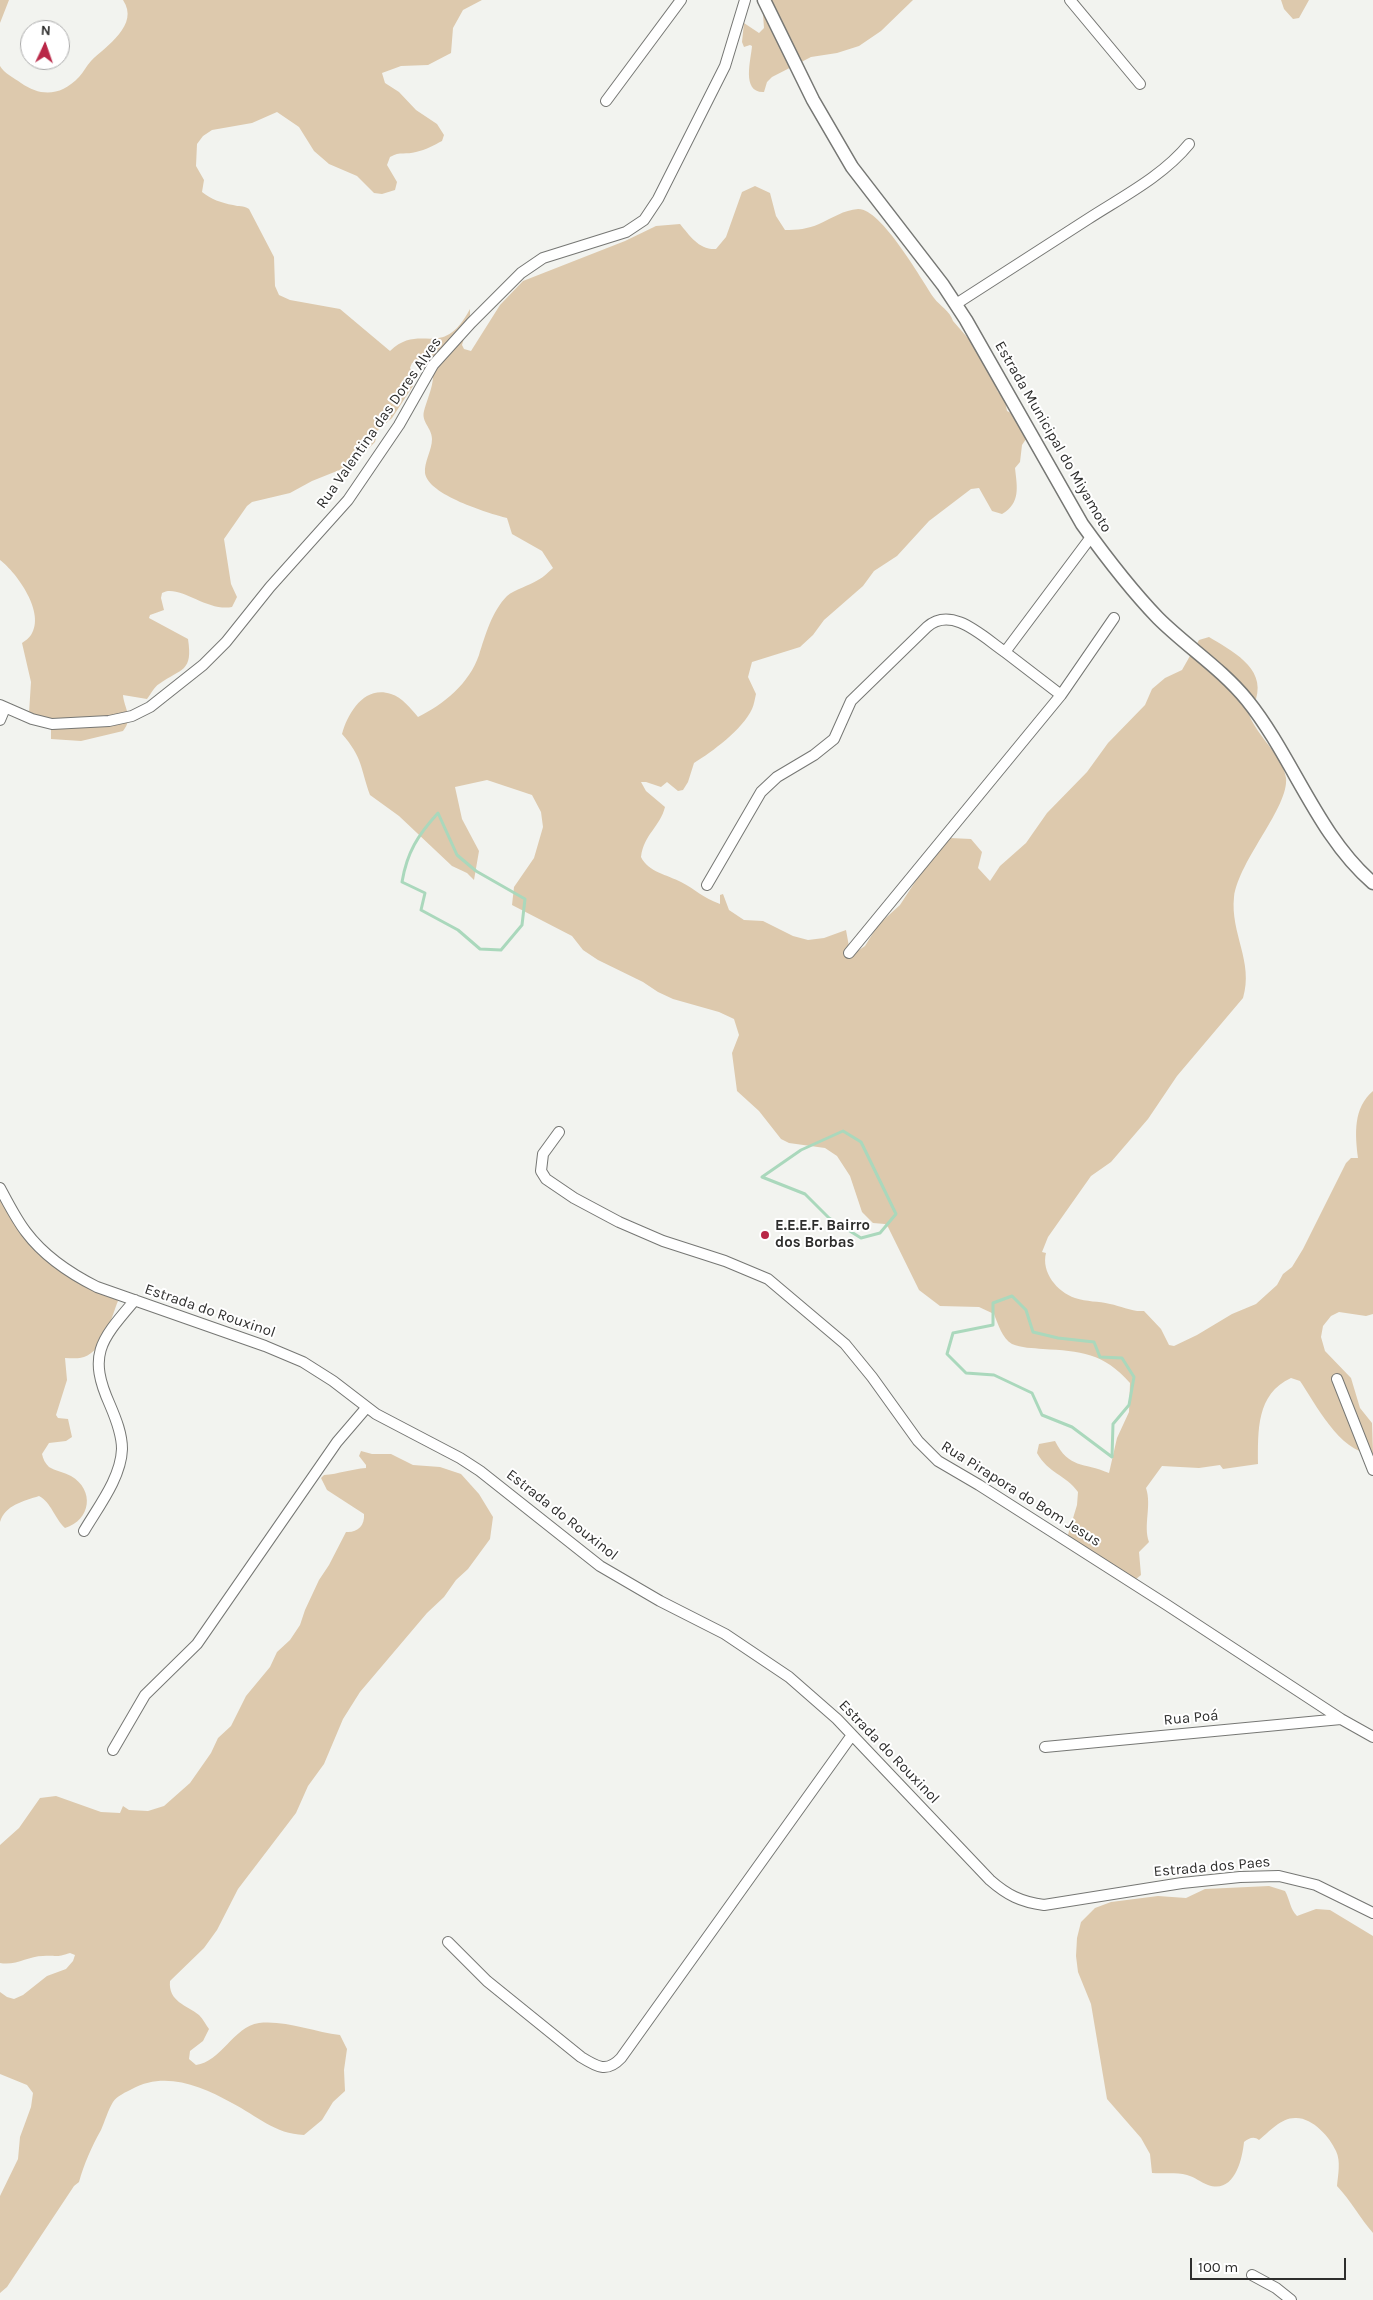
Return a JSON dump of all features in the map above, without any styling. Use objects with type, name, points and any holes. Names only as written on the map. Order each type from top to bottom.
[{"type":"street","points":[[606,101],[681,0]]},
{"type":"street","name":"Rua Valentina das Dores Alves","points":[[2,706],[32,719],[52,724],[109,721],[132,716],[150,707],[203,666],[226,642],[270,587],[348,500],[399,425],[434,365],[465,330],[522,273],[543,258],[626,232],[644,220],[658,199],[725,66],[746,0]]},
{"type":"street","name":"Estrada Municipal do Miyamoto","points":[[764,0],[813,100],[852,167],[956,304],[1010,394],[1091,537],[1158,618],[1245,698],[1275,739],[1338,844],[1354,866],[1373,883]]},
{"type":"street","points":[[1070,0],[1140,84]]},
{"type":"street","points":[[956,304],[1118,200],[1180,155],[1188,144]]},
{"type":"street","points":[[1005,652],[1091,537]]},
{"type":"street","points":[[707,884],[759,797],[769,784],[814,755],[834,739],[850,701],[934,621],[942,618],[956,620],[1005,652],[1061,695]]},
{"type":"street","points":[[849,953],[1061,695],[1114,618]]},
{"type":"street","points":[[0,720],[2,706]]},
{"type":"street","name":"Rua Pirapora do Bom Jesus","points":[[559,1132],[543,1154],[541,1171],[546,1179],[574,1198],[662,1242],[725,1261],[768,1279],[845,1344],[918,1441],[938,1461],[1168,1605],[1233,1650],[1340,1719],[1373,1737]]},
{"type":"street","name":"Estrada do Rouxinol","points":[[0,1188],[25,1231],[53,1258],[79,1278],[294,1358],[318,1370],[367,1407],[480,1471],[600,1566],[660,1601],[726,1634],[789,1677],[852,1735],[990,1880],[1013,1898],[1025,1902],[1044,1904],[1106,1894]]},
{"type":"street","points":[[84,1531],[109,1488],[118,1468],[122,1450],[121,1436],[115,1417],[99,1378],[97,1365],[100,1351],[117,1322],[135,1300]]},
{"type":"street","points":[[1337,1379],[1373,1470]]},
{"type":"street","points":[[113,1750],[145,1695],[197,1644],[337,1442],[367,1407]]},
{"type":"street","name":"Rua Poá","points":[[1045,1747],[1340,1719]]},
{"type":"street","points":[[448,1942],[487,1981],[581,2057],[594,2065],[613,2066],[621,2058],[852,1735]]},
{"type":"street","name":"Estrada dos Paes","points":[[1106,1894],[1240,1877],[1279,1876],[1316,1885],[1373,1913]]},
{"type":"street","points":[[1252,2275],[1276,2288],[1291,2300]]},
{"type":"shaded area","points":[[0,0],[9,0],[0,23]]},
{"type":"shaded area","points":[[123,0],[482,0],[463,10],[453,28],[451,53],[428,65],[401,66],[382,73],[385,83],[399,92],[416,110],[437,124],[444,135],[442,141],[427,149],[390,157],[387,165],[397,182],[395,190],[382,194],[374,193],[357,176],[329,164],[314,151],[299,127],[277,112],[252,123],[212,130],[203,136],[197,144],[196,166],[204,180],[202,192],[220,202],[249,209],[274,257],[275,286],[279,295],[290,300],[340,309],[390,351],[401,343],[412,339],[441,338],[450,334],[460,325],[470,309],[470,318],[462,345],[464,349],[471,351],[500,305],[523,281],[625,241],[656,226],[680,224],[700,245],[716,249],[726,237],[742,192],[755,186],[770,193],[776,216],[785,230],[811,227],[843,213],[858,209],[867,212],[878,220],[889,232],[934,298],[988,361],[998,392],[1004,395],[1007,411],[1019,417],[1030,433],[1022,445],[1020,462],[1015,468],[1017,488],[1015,500],[1008,510],[1002,514],[992,511],[979,488],[971,489],[929,521],[897,556],[874,571],[863,586],[824,620],[813,635],[800,647],[752,662],[748,677],[756,694],[748,717],[718,746],[694,763],[688,782],[683,790],[678,791],[667,782],[661,787],[641,782],[646,791],[665,807],[660,820],[645,842],[641,857],[653,870],[681,882],[714,902],[720,904],[720,895],[723,894],[729,910],[744,920],[763,921],[793,936],[808,940],[824,938],[846,930],[850,952],[856,952],[865,946],[878,925],[900,905],[924,868],[950,838],[971,839],[982,852],[978,868],[990,881],[1000,866],[1026,843],[1047,813],[1087,772],[1108,743],[1145,705],[1152,689],[1165,678],[1182,670],[1199,640],[1209,637],[1236,654],[1251,669],[1256,678],[1258,688],[1256,699],[1247,700],[1251,720],[1278,759],[1286,778],[1285,790],[1280,804],[1245,867],[1234,897],[1235,923],[1246,972],[1243,998],[1177,1076],[1148,1119],[1111,1162],[1091,1176],[1048,1237],[1042,1252],[1046,1253],[1045,1260],[1048,1274],[1057,1286],[1068,1295],[1135,1311],[1144,1311],[1161,1329],[1169,1345],[1174,1346],[1197,1335],[1232,1314],[1256,1304],[1277,1285],[1283,1274],[1292,1267],[1346,1163],[1351,1158],[1358,1158],[1356,1131],[1359,1113],[1366,1098],[1373,1091],[1373,1314],[1366,1316],[1339,1312],[1331,1316],[1323,1326],[1321,1337],[1325,1351],[1351,1378],[1360,1408],[1372,1423],[1373,1453],[1362,1452],[1340,1437],[1330,1426],[1300,1381],[1291,1378],[1271,1394],[1265,1404],[1259,1427],[1258,1464],[1223,1469],[1220,1465],[1199,1468],[1162,1466],[1146,1488],[1148,1495],[1147,1536],[1149,1542],[1139,1552],[1141,1575],[1130,1584],[1067,1538],[1077,1505],[1078,1492],[1046,1465],[1037,1453],[1039,1444],[1055,1441],[1060,1450],[1071,1461],[1109,1473],[1117,1438],[1129,1412],[1130,1383],[1111,1365],[1091,1356],[1069,1351],[1023,1347],[1012,1344],[1003,1335],[994,1314],[979,1307],[940,1306],[919,1290],[888,1227],[885,1224],[873,1223],[862,1212],[850,1176],[837,1156],[825,1148],[789,1143],[781,1139],[759,1111],[737,1091],[732,1053],[739,1035],[734,1019],[719,1012],[673,999],[658,992],[643,982],[598,960],[583,950],[572,936],[512,905],[514,887],[534,858],[543,827],[541,812],[532,795],[487,780],[455,787],[462,819],[479,851],[474,880],[467,873],[452,866],[399,816],[370,795],[357,756],[342,734],[353,709],[366,697],[373,693],[382,692],[399,698],[418,717],[437,706],[454,692],[469,675],[475,665],[497,609],[507,596],[540,579],[553,568],[542,551],[512,534],[507,518],[447,496],[436,489],[429,481],[425,469],[432,435],[423,415],[433,379],[430,359],[422,358],[412,363],[410,368],[415,377],[413,386],[392,418],[378,430],[375,442],[362,455],[342,469],[312,481],[290,493],[252,502],[247,506],[224,539],[231,584],[237,597],[232,607],[213,606],[176,592],[162,593],[161,598],[164,610],[150,615],[149,618],[188,639],[189,658],[184,668],[157,685],[147,699],[123,695],[128,713],[128,722],[123,731],[81,741],[51,739],[51,729],[29,713],[31,682],[22,643],[31,635],[35,626],[32,605],[28,594],[14,574],[0,560],[0,66],[9,75],[36,91],[51,92],[65,88],[79,77],[89,63],[119,34],[127,18],[127,9]]},
{"type":"shaded area","points":[[762,0],[913,0],[881,31],[859,46],[837,53],[811,57],[772,77],[767,82],[764,92],[757,91],[752,87],[749,67],[752,46],[744,47],[742,42],[744,23],[759,33],[764,28]]},
{"type":"shaded area","points":[[1281,0],[1309,0],[1299,18],[1293,19],[1284,9]]},
{"type":"shaded area","points":[[0,1194],[29,1233],[45,1250],[70,1271],[106,1290],[118,1301],[106,1333],[97,1348],[84,1357],[65,1358],[67,1380],[56,1415],[58,1418],[68,1419],[72,1437],[66,1441],[49,1443],[42,1454],[44,1461],[49,1467],[71,1476],[79,1482],[87,1496],[85,1512],[74,1524],[65,1528],[47,1502],[39,1496],[21,1502],[6,1511],[0,1522]]},
{"type":"shaded area","points":[[361,1451],[372,1454],[391,1454],[413,1465],[440,1467],[461,1474],[479,1494],[493,1517],[490,1539],[468,1569],[456,1580],[444,1597],[427,1613],[360,1692],[343,1719],[324,1764],[308,1786],[296,1813],[238,1889],[217,1930],[204,1948],[170,1981],[170,1988],[175,1998],[199,2015],[209,2029],[203,2041],[190,2051],[189,2059],[196,2065],[213,2058],[234,2037],[250,2026],[259,2023],[279,2023],[340,2035],[347,2049],[344,2070],[345,2091],[333,2102],[322,2120],[304,2135],[275,2128],[208,2091],[183,2083],[157,2081],[144,2084],[122,2094],[111,2105],[88,2155],[79,2182],[74,2186],[7,2287],[0,2293],[0,2196],[18,2159],[20,2137],[31,2107],[33,2093],[27,2085],[0,2074],[0,1992],[14,1999],[23,1995],[47,1976],[66,1969],[73,1961],[75,1955],[70,1953],[59,1956],[38,1956],[6,1964],[0,1963],[0,1845],[19,1828],[40,1798],[56,1796],[101,1812],[120,1813],[123,1806],[129,1810],[148,1811],[164,1806],[190,1783],[211,1753],[218,1738],[231,1726],[246,1696],[270,1667],[277,1652],[290,1640],[300,1625],[319,1580],[346,1532],[357,1530],[362,1525],[364,1514],[327,1490],[321,1478],[324,1475],[366,1468],[366,1465],[359,1456]]},
{"type":"shaded area","points":[[1269,1886],[1285,1891],[1297,1916],[1316,1909],[1330,1910],[1373,1936],[1373,2233],[1337,2186],[1338,2155],[1325,2134],[1314,2124],[1295,2118],[1285,2120],[1259,2140],[1253,2138],[1244,2142],[1239,2166],[1235,2174],[1224,2185],[1217,2187],[1183,2174],[1152,2173],[1150,2154],[1141,2138],[1107,2099],[1091,2004],[1078,1972],[1076,1956],[1077,1938],[1081,1922],[1095,1908],[1111,1902],[1158,1896],[1186,1898],[1205,1889]]},
{"type":"waterway","points":[[438,813],[457,855],[476,871],[525,899],[522,925],[501,950],[480,949],[458,930],[421,910],[425,893],[402,882],[414,844],[438,813]]},
{"type":"waterway","points":[[843,1131],[861,1142],[896,1214],[880,1233],[861,1238],[829,1218],[805,1194],[762,1177],[801,1150],[843,1131]]},
{"type":"waterway","points":[[1012,1296],[1026,1310],[1033,1332],[1058,1338],[1094,1342],[1100,1357],[1122,1358],[1134,1377],[1129,1405],[1113,1424],[1112,1457],[1072,1427],[1042,1415],[1032,1393],[994,1375],[966,1373],[947,1354],[953,1333],[993,1325],[993,1303],[1012,1296]]},
{"type":"place","name":"E.E.E.F. Bairro dos Borbas","points":[[765,1235]]}]
